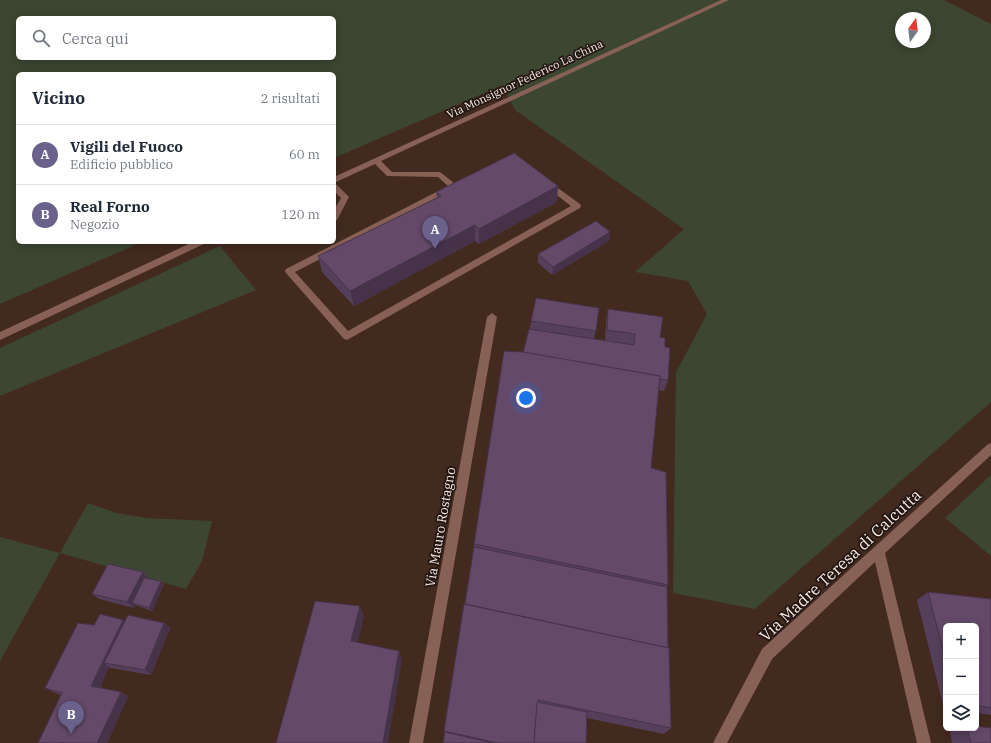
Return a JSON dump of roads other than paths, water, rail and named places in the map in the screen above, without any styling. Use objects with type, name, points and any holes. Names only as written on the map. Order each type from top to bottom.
[{"type":"street","name":"Via Monsignor Federico La China","points":[[336,179],[726,0]]},
{"type":"street","points":[[332,244],[289,271],[347,336],[577,206],[512,158],[454,187],[337,241]]},
{"type":"street","points":[[376,161],[390,174],[440,175],[454,187]]},
{"type":"street","points":[[336,188],[345,197],[336,214]]},
{"type":"street","points":[[0,336],[198,244]]},
{"type":"street","name":"Via Mauro Rostagno","points":[[416,743],[492,317]]},
{"type":"street","name":"Via Madre Teresa di Calcutta","points":[[720,743],[767,654],[991,448]]},
{"type":"street","points":[[879,552],[924,743]]},
{"type":"place","name":"Vigili del Fuoco","points":[[435,249]]},
{"type":"place","name":"Real Forno","points":[[71,734]]}]
